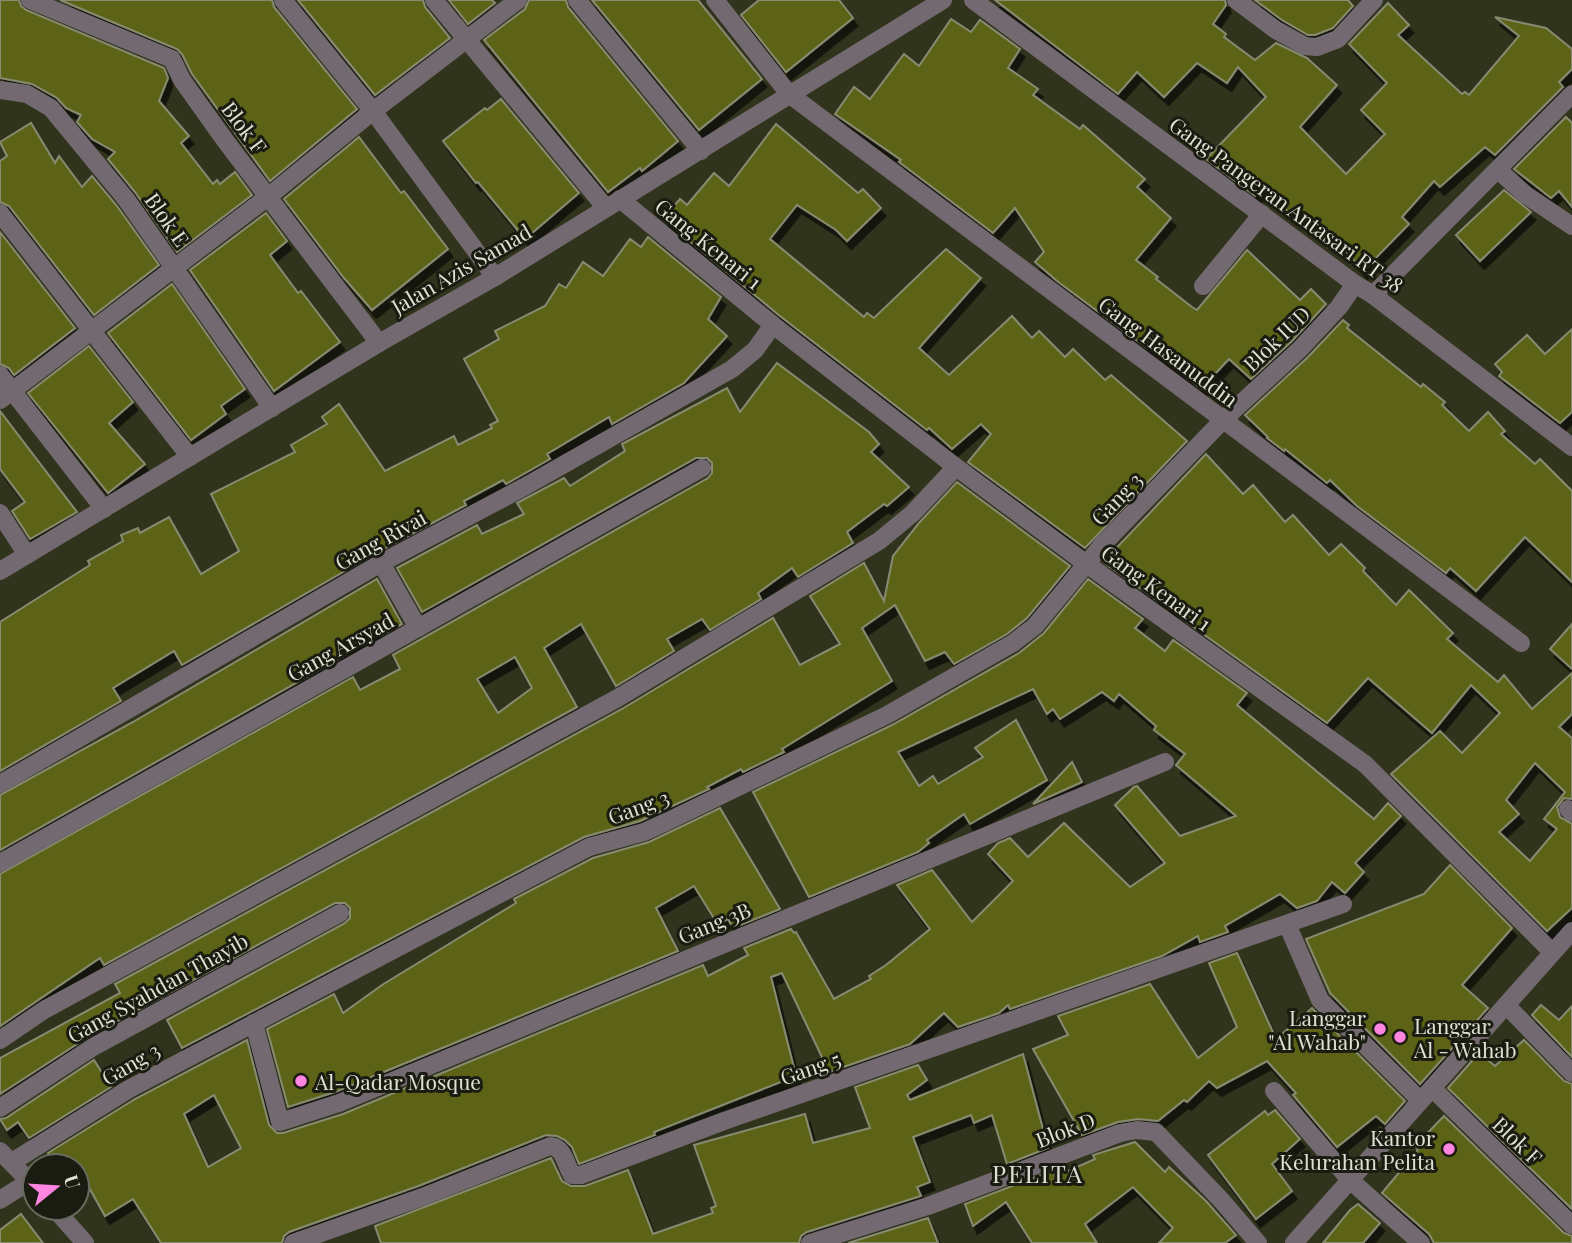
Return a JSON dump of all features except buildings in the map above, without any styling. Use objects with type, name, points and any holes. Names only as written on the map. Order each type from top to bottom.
[{"type":"street","name":"Blok F","points":[[30,0],[172,59],[182,80],[224,139],[379,343]]},
{"type":"street","points":[[283,0],[373,111],[495,277]]},
{"type":"street","name":"Gang Kenari 1","points":[[434,0],[613,204],[1087,565],[1364,764],[1552,952]]},
{"type":"street","points":[[6,396],[269,196],[373,111],[518,0]]},
{"type":"street","points":[[577,0],[701,151]]},
{"type":"street","name":"Gang Hasanuddin","points":[[715,0],[789,94],[1521,643]]},
{"type":"street","name":"Jalan Azis Samad","points":[[0,571],[379,343],[495,277],[701,151],[919,6],[943,0]]},
{"type":"street","name":"Gang Pangeran Antasari RT 38","points":[[973,0],[1373,295],[1572,447]]},
{"type":"street","points":[[1236,0],[1276,30],[1305,46],[1317,47],[1338,39],[1374,0]]},
{"type":"street","name":"Blok E","points":[[0,90],[27,94],[51,108],[126,199],[271,408]]},
{"type":"street","points":[[1373,295],[1572,94]]},
{"type":"street","points":[[1498,170],[1526,195],[1572,226]]},
{"type":"street","points":[[0,213],[190,457]]},
{"type":"street","points":[[1203,286],[1262,214]]},
{"type":"street","name":"Blok IUD","points":[[1223,420],[1300,349],[1339,307],[1355,284]]},
{"type":"street","name":"Gang Rivai","points":[[0,784],[380,563],[524,487],[732,369],[755,349],[774,325]]},
{"type":"street","points":[[0,375],[6,396],[104,509]]},
{"type":"street","name":"Gang 3","points":[[6,1156],[129,1088],[589,847],[644,832],[666,822],[887,715],[1013,643],[1035,626],[1102,545],[1223,420]]},
{"type":"street","points":[[0,1040],[44,1010],[616,699],[879,541],[913,513],[956,467]]},
{"type":"street","name":"Gang Arsyad","points":[[0,863],[702,468]]},
{"type":"street","points":[[0,513],[27,555]]},
{"type":"street","points":[[380,563],[418,628]]},
{"type":"street","name":"Gang 3B","points":[[254,1023],[280,1122],[339,1103],[1165,762]]},
{"type":"street","name":"Gang 5","points":[[293,1243],[425,1196],[550,1146],[557,1147],[562,1152],[572,1175],[581,1175],[724,1121],[1343,904]]},
{"type":"street","name":"Gang Syahdan Thayib","points":[[0,1108],[93,1046],[340,913]]},
{"type":"street","name":"Blok F","points":[[1286,924],[1320,1000],[1572,1225]]},
{"type":"street","points":[[1294,1243],[1572,931]]},
{"type":"street","points":[[1506,1006],[1572,1073]]},
{"type":"street","points":[[1274,1091],[1350,1180],[1421,1243]]},
{"type":"street","name":"Blok D","points":[[810,1243],[928,1206],[1120,1133],[1147,1129],[1156,1132],[1258,1243]]},
{"type":"street","points":[[6,1156],[21,1172]]},
{"type":"street","points":[[0,1200],[21,1190]]},
{"type":"street","points":[[66,1222],[85,1243]]},
{"type":"place","name":"Langgar \"Al Wahab\"","points":[[1380,1029]]},
{"type":"place","name":"Langgar Al - Wahab","points":[[1400,1037]]},
{"type":"place","name":"Al-Qadar Mosque","points":[[301,1081]]},
{"type":"place","name":"Kantor Kelurahan Pelita","points":[[1449,1149]]},
{"type":"district","name":"PELITA","points":[[1038,1173]]}]
